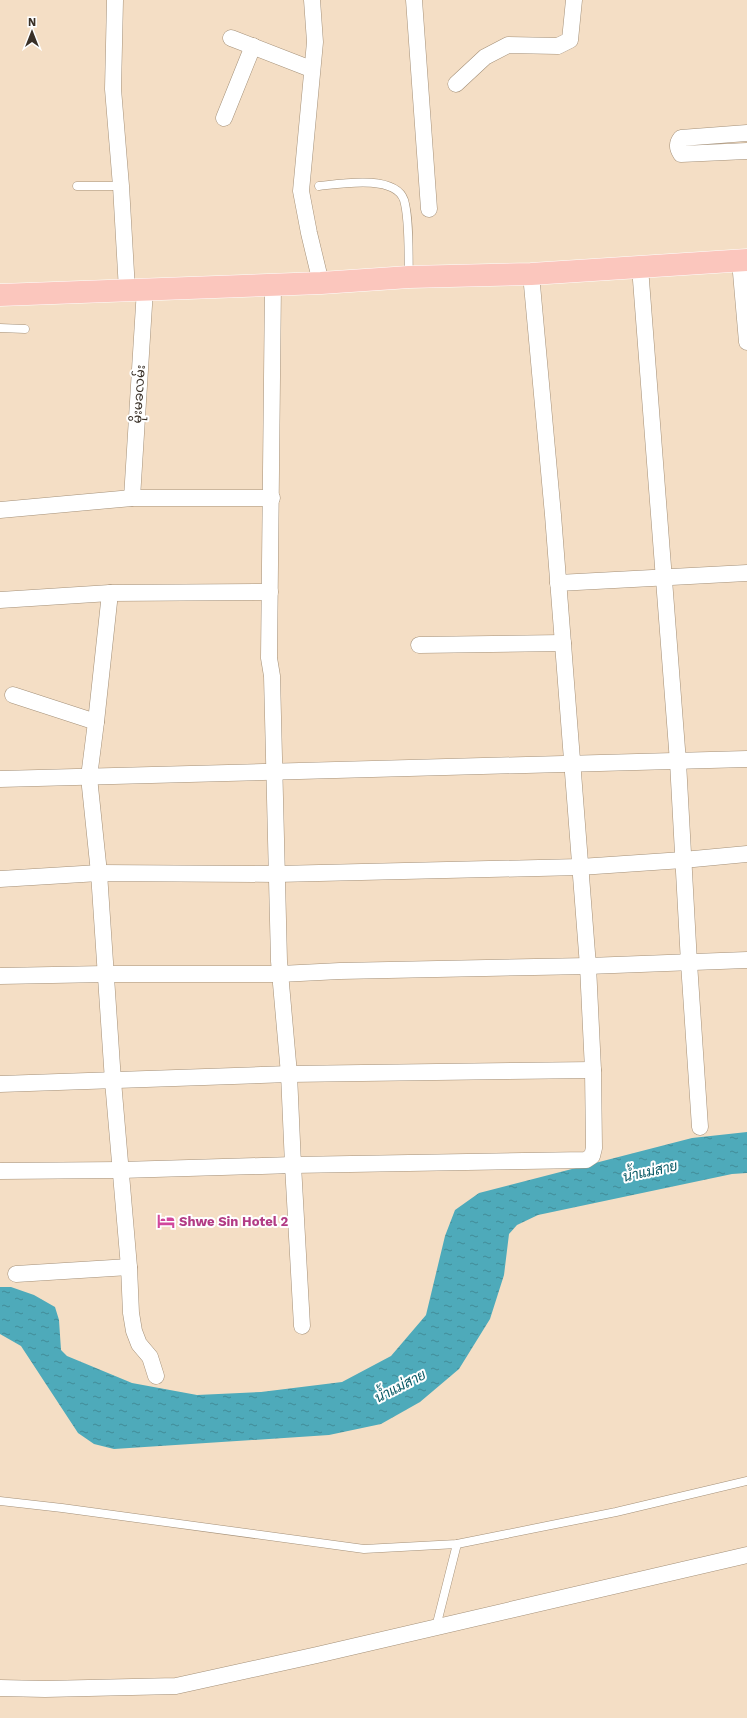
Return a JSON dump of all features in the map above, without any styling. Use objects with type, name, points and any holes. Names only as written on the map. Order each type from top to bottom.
[{"type":"main road","points":[[0,295],[322,283],[409,277],[531,274],[743,261]]},
{"type":"street","name":"မိုးမခလမ်း","points":[[115,0],[113,88],[121,186],[136,289],[132,498]]},
{"type":"street","points":[[312,0],[315,42],[311,69],[310,110],[301,192],[309,233],[322,283]]},
{"type":"street","points":[[414,0],[429,209]]},
{"type":"street","points":[[456,84],[485,57],[508,45],[558,46],[570,40],[574,0]]},
{"type":"street","points":[[231,38],[311,69]]},
{"type":"street","points":[[224,118],[253,46]]},
{"type":"street","points":[[747,133],[681,138],[678,142],[678,150],[681,154],[747,151]]},
{"type":"street","points":[[743,261],[747,342]]},
{"type":"street","points":[[640,267],[678,762],[688,963],[700,1127]]},
{"type":"street","points":[[0,1171],[121,1170],[293,1165],[586,1160],[592,1156],[594,1148],[593,1070],[588,966],[553,515],[531,274]]},
{"type":"street","points":[[273,284],[272,498],[269,658],[272,676],[280,974],[289,1074],[302,1326]]},
{"type":"street","points":[[0,510],[132,498],[272,498]]},
{"type":"street","points":[[558,583],[747,573]]},
{"type":"street","points":[[0,600],[110,593],[270,592]]},
{"type":"street","points":[[110,593],[89,777],[99,873],[112,1081],[129,1267],[131,1313],[134,1331],[139,1344],[150,1357],[156,1376]]},
{"type":"street","points":[[419,644],[563,643]]},
{"type":"street","points":[[13,695],[96,722]]},
{"type":"street","points":[[0,779],[747,759]]},
{"type":"street","points":[[0,879],[99,873],[277,874],[580,867],[747,854]]},
{"type":"street","points":[[0,976],[105,974],[280,974],[340,971],[588,966],[747,960]]},
{"type":"street","points":[[0,1084],[289,1074],[593,1070]]},
{"type":"street","points":[[16,1274],[129,1267]]},
{"type":"street","points":[[0,1688],[45,1689],[176,1686],[317,1656],[747,1554]]},
{"type":"lane","points":[[319,186],[371,183],[388,186],[398,192],[404,199],[409,277]]},
{"type":"lane","points":[[77,186],[121,186]]},
{"type":"lane","points":[[0,328],[25,329]]},
{"type":"lane","points":[[0,1502],[70,1509],[364,1549],[457,1544],[616,1512],[747,1481]]},
{"type":"lane","points":[[436,1627],[457,1544]]},
{"type":"water","name":"น้ำแม่สาย","points":[[747,1132],[747,1173],[732,1174],[538,1215],[517,1225],[509,1234],[504,1275],[490,1319],[459,1369],[420,1402],[381,1424],[329,1435],[114,1449],[94,1444],[78,1433],[21,1346],[0,1334],[0,1287],[11,1287],[34,1295],[55,1307],[59,1320],[61,1350],[67,1356],[132,1383],[197,1395],[261,1392],[342,1382],[391,1356],[426,1315],[445,1236],[455,1210],[479,1193],[692,1138]]},
{"type":"place","name":"Shwe Sin Hotel 2","points":[[166,1221]]}]
